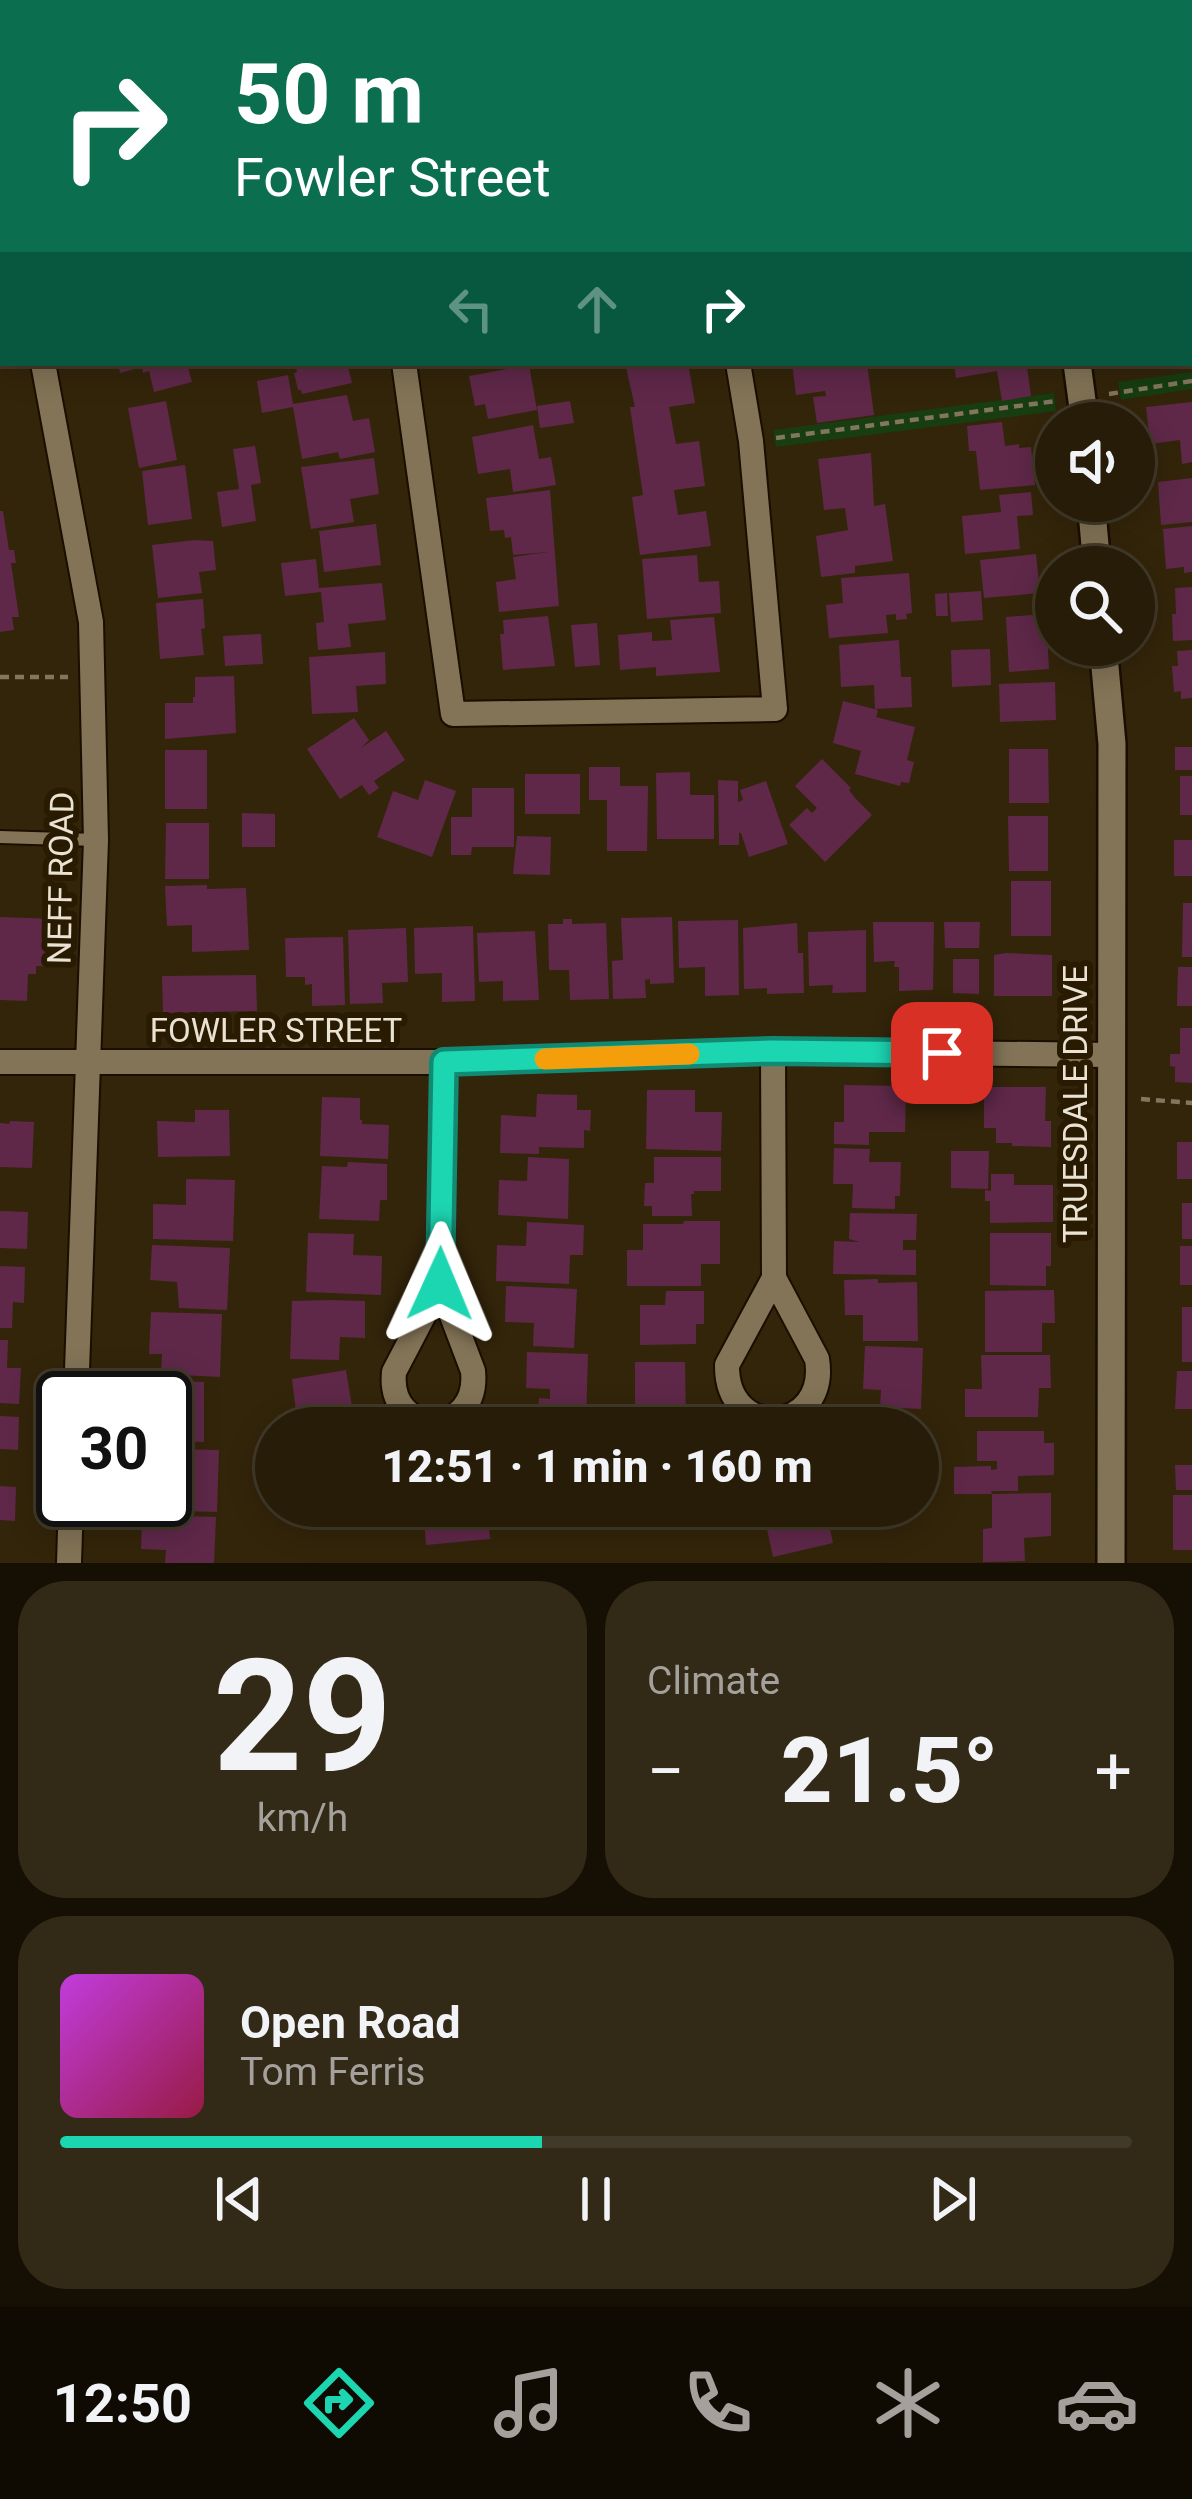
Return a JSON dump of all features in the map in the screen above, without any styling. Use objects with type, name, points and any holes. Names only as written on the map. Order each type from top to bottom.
[{"type":"street","name":"NEFF ROAD","points":[[45,366],[91,622],[96,840],[77,1371]]},
{"type":"street","points":[[404,366],[453,714],[775,709],[751,441],[738,366]]},
{"type":"street","points":[[1077,366],[1082,402]]},
{"type":"street","name":"TRUESDALE DRIVE","points":[[1105,666],[1112,744],[1111,1563]]},
{"type":"street","points":[[773,1051],[774,1278],[817,1358],[819,1373],[810,1401],[800,1411],[772,1420],[756,1417],[732,1396],[727,1365],[774,1278]]},
{"type":"street","name":"FOWLER STREET","points":[[0,1062],[444,1062],[773,1051],[1111,1055]]},
{"type":"street","points":[[440,1284],[394,1372],[392,1385],[404,1410],[428,1422],[454,1417],[464,1408],[474,1384],[440,1284],[444,1062]]},
{"type":"street","points":[[69,1563],[70,1527]]},
{"type":"lane","points":[[0,837],[96,840]]},
{"type":"path","points":[[1120,392],[1192,381]]},
{"type":"path","points":[[751,441],[1055,401]]},
{"type":"path","points":[[0,677],[92,677]]},
{"type":"path","points":[[1111,1096],[1192,1103]]},
{"type":"green space","points":[[1192,372],[1192,389],[1121,400],[1118,382]]},
{"type":"green space","points":[[1054,393],[1055,402],[1035,402],[1035,414],[776,447],[773,430]]},
{"type":"building","points":[[119,366],[188,366],[192,382],[154,392],[149,371],[143,373],[142,367],[120,373]]},
{"type":"building","points":[[295,366],[348,366],[352,383],[302,394]]},
{"type":"building","points":[[529,366],[537,410],[488,419],[485,404],[475,406],[469,376]]},
{"type":"building","points":[[626,366],[689,366],[695,403],[669,407],[676,444],[699,441],[705,486],[674,490],[678,515],[706,511],[711,546],[640,555],[632,497],[643,495],[630,407],[635,407]]},
{"type":"building","points":[[792,366],[867,366],[874,415],[817,423],[813,397],[826,396],[825,391],[796,395]]},
{"type":"building","points":[[954,366],[1027,367],[1031,396],[1002,401],[997,371],[956,378]]},
{"type":"building","points":[[288,375],[293,404],[347,395],[353,421],[369,418],[375,452],[340,459],[338,452],[302,459],[293,407],[262,413],[257,381]]},
{"type":"building","points":[[166,401],[177,460],[139,468],[128,408]]},
{"type":"building","points":[[570,401],[574,423],[540,428],[537,406]]},
{"type":"building","points":[[1192,402],[1192,462],[1182,464],[1180,440],[1155,443],[1155,406]]},
{"type":"building","points":[[1002,422],[1005,446],[1031,447],[1035,485],[980,490],[976,451],[969,451],[967,426]]},
{"type":"building","points":[[533,425],[539,459],[551,457],[556,485],[513,492],[510,469],[478,474],[472,437]]},
{"type":"building","points":[[255,446],[261,483],[251,485],[256,521],[222,527],[217,492],[239,489],[233,449]]},
{"type":"building","points":[[871,453],[874,506],[885,504],[893,561],[821,577],[816,536],[848,530],[845,508],[824,510],[818,459]]},
{"type":"building","points":[[374,458],[379,494],[350,499],[354,522],[311,529],[301,467]]},
{"type":"building","points":[[185,465],[192,519],[148,525],[142,471]]},
{"type":"building","points":[[1192,478],[1192,522],[1161,525],[1158,482]]},
{"type":"building","points":[[550,490],[559,606],[499,612],[496,582],[516,579],[513,557],[548,552],[513,555],[511,537],[505,538],[504,530],[490,531],[486,498]]},
{"type":"building","points":[[1031,492],[1033,515],[1017,516],[1020,549],[965,554],[962,516],[1001,512],[999,495]]},
{"type":"building","points":[[0,511],[9,550],[14,550],[16,563],[11,563],[19,617],[12,617],[14,630],[0,632]]},
{"type":"building","points":[[376,524],[381,565],[324,572],[319,531]]},
{"type":"building","points":[[1192,526],[1192,572],[1184,573],[1184,567],[1166,569],[1163,529]]},
{"type":"building","points":[[213,541],[216,570],[199,572],[202,593],[158,598],[152,545]]},
{"type":"building","points":[[1035,554],[1035,593],[984,598],[980,560]]},
{"type":"building","points":[[697,555],[699,582],[719,581],[721,613],[647,619],[642,559]]},
{"type":"building","points":[[316,559],[319,588],[382,583],[386,620],[348,624],[351,647],[318,650],[316,623],[324,622],[321,592],[285,596],[281,563]]},
{"type":"building","points":[[909,573],[912,613],[906,614],[907,619],[886,615],[888,633],[829,638],[826,605],[843,603],[841,578]]},
{"type":"building","points":[[1192,587],[1192,640],[1173,641],[1175,588]]},
{"type":"building","points":[[981,591],[983,620],[951,622],[949,593]]},
{"type":"building","points":[[947,593],[948,616],[936,616],[935,594]]},
{"type":"building","points":[[203,599],[204,655],[160,659],[156,603]]},
{"type":"building","points":[[1035,615],[1035,666],[1049,669],[1009,672],[1006,617]]},
{"type":"building","points":[[548,616],[555,666],[503,670],[503,620]]},
{"type":"building","points":[[714,617],[720,672],[656,676],[656,667],[620,670],[618,635],[652,632],[652,641],[672,640],[670,620]]},
{"type":"building","points":[[597,623],[600,665],[575,667],[571,625]]},
{"type":"building","points":[[261,634],[263,664],[225,666],[223,636]]},
{"type":"building","points":[[899,640],[901,677],[911,677],[912,707],[875,709],[874,685],[841,687],[839,645]]},
{"type":"building","points":[[990,649],[991,685],[952,687],[951,650]]},
{"type":"building","points":[[1192,650],[1192,698],[1181,699],[1181,691],[1174,692],[1172,666],[1178,666],[1177,651]]},
{"type":"building","points":[[385,652],[386,684],[356,686],[358,712],[312,714],[309,657]]},
{"type":"building","points":[[234,676],[236,733],[165,739],[165,703],[193,703],[195,677]]},
{"type":"building","points":[[1055,682],[1056,720],[1000,722],[999,684]]},
{"type":"building","points":[[843,701],[878,710],[876,717],[915,727],[907,760],[914,762],[909,783],[900,786],[855,774],[861,751],[833,743]]},
{"type":"building","points":[[354,718],[369,740],[361,748],[386,731],[405,760],[374,781],[379,788],[369,795],[362,785],[340,799],[307,749]]},
{"type":"building","points":[[1175,747],[1192,747],[1192,770],[1175,770]]},
{"type":"building","points":[[1009,749],[1048,749],[1049,803],[1009,803]]},
{"type":"building","points":[[165,750],[207,750],[207,809],[165,809]]},
{"type":"building","points":[[822,759],[872,815],[825,862],[789,825],[807,808],[812,813],[817,808],[795,786]]},
{"type":"building","points":[[589,767],[620,767],[620,786],[648,786],[647,851],[607,851],[607,800],[589,800]]},
{"type":"building","points":[[690,772],[690,795],[714,795],[714,839],[657,839],[656,773]]},
{"type":"building","points":[[525,774],[580,774],[580,814],[525,814]]},
{"type":"building","points":[[1180,776],[1192,776],[1192,815],[1180,815]]},
{"type":"building","points":[[425,780],[456,791],[432,857],[377,837],[393,791],[418,800]]},
{"type":"building","points":[[718,780],[738,781],[738,802],[743,800],[740,790],[766,781],[788,844],[749,857],[741,833],[739,845],[719,845]]},
{"type":"building","points":[[472,788],[514,788],[514,847],[472,847],[471,855],[451,855],[451,817],[472,817]]},
{"type":"building","points":[[242,813],[275,814],[275,847],[242,847]]},
{"type":"building","points":[[1008,816],[1048,816],[1048,871],[1009,871]]},
{"type":"building","points":[[166,823],[209,823],[209,879],[165,879]]},
{"type":"building","points":[[517,836],[551,837],[550,875],[513,874]]},
{"type":"building","points":[[1174,840],[1192,840],[1192,876],[1174,876]]},
{"type":"building","points":[[1011,881],[1051,881],[1051,936],[1011,936]]},
{"type":"building","points":[[207,885],[207,889],[246,888],[249,950],[192,952],[192,925],[167,926],[165,886]]},
{"type":"building","points":[[1183,903],[1192,903],[1192,957],[1182,957]]},
{"type":"building","points":[[0,917],[56,919],[54,967],[36,966],[36,974],[28,974],[27,1001],[0,1000]]},
{"type":"building","points":[[672,917],[674,983],[645,980],[646,998],[613,999],[612,961],[623,960],[621,918]]},
{"type":"building","points":[[563,919],[572,919],[572,924],[606,923],[609,999],[570,1000],[569,970],[549,970],[548,924],[563,924]]},
{"type":"building","points":[[738,920],[739,995],[705,996],[705,967],[679,968],[678,921]]},
{"type":"building","points":[[873,922],[934,922],[933,990],[899,991],[895,961],[874,962]]},
{"type":"building","points":[[944,922],[980,922],[979,948],[945,948]]},
{"type":"building","points":[[797,923],[804,993],[744,989],[743,928]]},
{"type":"building","points":[[473,926],[475,1001],[442,1002],[442,973],[415,974],[414,928]]},
{"type":"building","points":[[406,928],[408,982],[382,983],[383,1003],[350,1004],[348,930]]},
{"type":"building","points":[[866,930],[866,992],[832,993],[833,985],[809,986],[808,932]]},
{"type":"building","points":[[535,931],[539,1000],[503,1001],[503,981],[479,982],[477,933]]},
{"type":"building","points":[[343,937],[345,1005],[312,1006],[312,984],[305,985],[305,977],[286,977],[285,938]]},
{"type":"building","points":[[994,955],[1052,955],[1052,996],[994,996]]},
{"type":"building","points":[[953,959],[979,959],[979,994],[953,993]]},
{"type":"building","points":[[1178,967],[1192,967],[1192,1006],[1177,1006]]},
{"type":"building","points":[[256,975],[257,1011],[163,1013],[162,976]]},
{"type":"building","points":[[1180,1028],[1192,1028],[1192,1083],[1175,1082],[1175,1067],[1170,1066],[1170,1054],[1180,1054]]},
{"type":"building","points":[[844,1085],[906,1086],[905,1132],[869,1132],[869,1145],[834,1144],[834,1122],[844,1122]]},
{"type":"building","points":[[984,1087],[1046,1087],[1045,1121],[1051,1121],[1051,1147],[996,1143],[996,1128],[984,1128]]},
{"type":"building","points":[[647,1090],[695,1090],[695,1112],[722,1112],[721,1151],[646,1149]]},
{"type":"building","points":[[537,1094],[577,1095],[577,1110],[591,1110],[584,1148],[539,1147],[539,1154],[500,1153],[501,1115],[536,1117]]},
{"type":"building","points":[[322,1097],[360,1098],[362,1124],[389,1125],[388,1159],[320,1156]]},
{"type":"building","points":[[195,1110],[229,1110],[230,1156],[158,1157],[157,1121],[195,1122]]},
{"type":"building","points":[[34,1122],[32,1168],[0,1167],[0,1123]]},
{"type":"building","points":[[1177,1142],[1192,1142],[1192,1179],[1177,1179]]},
{"type":"building","points":[[834,1148],[870,1149],[869,1162],[901,1162],[895,1209],[852,1208],[853,1184],[833,1184]]},
{"type":"building","points":[[951,1151],[989,1151],[988,1189],[951,1188]]},
{"type":"building","points":[[528,1157],[569,1159],[568,1219],[498,1215],[499,1180],[527,1181]]},
{"type":"building","points":[[654,1157],[721,1157],[721,1191],[694,1191],[692,1216],[652,1216],[652,1206],[644,1206],[645,1183],[654,1183]]},
{"type":"building","points":[[348,1162],[387,1164],[387,1200],[380,1200],[379,1221],[319,1219],[322,1166],[347,1167]]},
{"type":"building","points":[[991,1174],[1014,1174],[1014,1185],[1053,1185],[1053,1222],[990,1223],[985,1190],[991,1191]]},
{"type":"building","points":[[186,1179],[235,1180],[233,1241],[153,1239],[153,1204],[186,1205]]},
{"type":"building","points":[[1182,1203],[1192,1203],[1192,1239],[1182,1239]]},
{"type":"building","points":[[0,1211],[28,1212],[27,1249],[0,1248]]},
{"type":"building","points":[[850,1213],[917,1214],[916,1240],[903,1240],[903,1250],[916,1250],[916,1275],[833,1274],[834,1241],[860,1242],[849,1239]]},
{"type":"building","points":[[720,1221],[720,1264],[701,1264],[701,1286],[627,1286],[627,1250],[643,1250],[643,1224]]},
{"type":"building","points":[[527,1222],[584,1225],[583,1255],[570,1255],[569,1284],[496,1281],[497,1245],[526,1246]]},
{"type":"building","points":[[308,1233],[354,1234],[353,1255],[382,1256],[381,1295],[306,1292]]},
{"type":"building","points":[[990,1233],[1051,1233],[1046,1286],[990,1285]]},
{"type":"building","points":[[152,1245],[230,1248],[227,1310],[179,1308],[177,1282],[150,1280]]},
{"type":"building","points":[[1180,1246],[1192,1246],[1192,1285],[1180,1285]]},
{"type":"building","points":[[0,1266],[25,1267],[24,1303],[13,1302],[12,1328],[0,1328]]},
{"type":"building","points":[[878,1279],[878,1283],[917,1282],[918,1341],[863,1341],[863,1315],[845,1315],[844,1280]]},
{"type":"building","points":[[506,1286],[577,1289],[574,1348],[533,1346],[534,1323],[505,1322]]},
{"type":"building","points":[[1054,1290],[1055,1323],[1042,1323],[1042,1352],[985,1352],[985,1291]]},
{"type":"building","points":[[666,1291],[704,1291],[704,1324],[696,1324],[696,1344],[640,1345],[640,1305],[665,1305]]},
{"type":"building","points":[[292,1301],[365,1301],[365,1338],[340,1337],[339,1360],[290,1359]]},
{"type":"building","points":[[1182,1307],[1192,1307],[1192,1362],[1182,1362]]},
{"type":"building","points":[[151,1312],[222,1314],[220,1377],[161,1371],[162,1354],[149,1354]]},
{"type":"building","points":[[0,1340],[8,1340],[7,1368],[21,1368],[19,1404],[0,1403]]},
{"type":"building","points":[[865,1346],[923,1348],[921,1407],[880,1407],[881,1390],[863,1389]]},
{"type":"building","points":[[527,1352],[588,1354],[586,1407],[539,1407],[539,1398],[550,1399],[550,1389],[526,1388]]},
{"type":"building","points":[[981,1355],[1050,1355],[1051,1388],[1039,1388],[1038,1417],[965,1417],[965,1389],[982,1389]]},
{"type":"building","points":[[635,1362],[685,1362],[686,1407],[635,1407]]},
{"type":"building","points":[[346,1370],[352,1407],[295,1407],[292,1379]]},
{"type":"building","points":[[1177,1371],[1192,1371],[1192,1409],[1175,1409]]},
{"type":"building","points":[[192,1382],[204,1382],[204,1442],[192,1442]]},
{"type":"building","points":[[0,1416],[19,1417],[18,1450],[0,1449]]},
{"type":"building","points":[[977,1431],[1044,1431],[1044,1443],[1054,1443],[1054,1475],[1018,1476],[1018,1491],[954,1494],[954,1467],[997,1469],[997,1461],[977,1461]]},
{"type":"building","points":[[192,1449],[219,1450],[217,1512],[192,1511]]},
{"type":"building","points":[[1175,1465],[1192,1465],[1192,1490],[1176,1490]]},
{"type":"building","points":[[0,1486],[16,1487],[15,1521],[0,1520]]},
{"type":"building","points":[[1051,1493],[1051,1536],[1024,1538],[1025,1561],[983,1562],[983,1529],[992,1528],[992,1494]]},
{"type":"building","points":[[1173,1495],[1192,1495],[1192,1550],[1173,1550]]},
{"type":"building","points":[[192,1516],[216,1517],[214,1563],[165,1563],[166,1550],[141,1549],[142,1527],[192,1527]]},
{"type":"building","points":[[425,1527],[489,1527],[490,1539],[426,1545]]},
{"type":"building","points":[[767,1527],[830,1527],[833,1543],[773,1557]]},
{"type":"slow traffic","points":[[545,1059],[689,1054]]},
{"type":"route","points":[[440,1284],[444,1062],[773,1051],[942,1053]]}]
